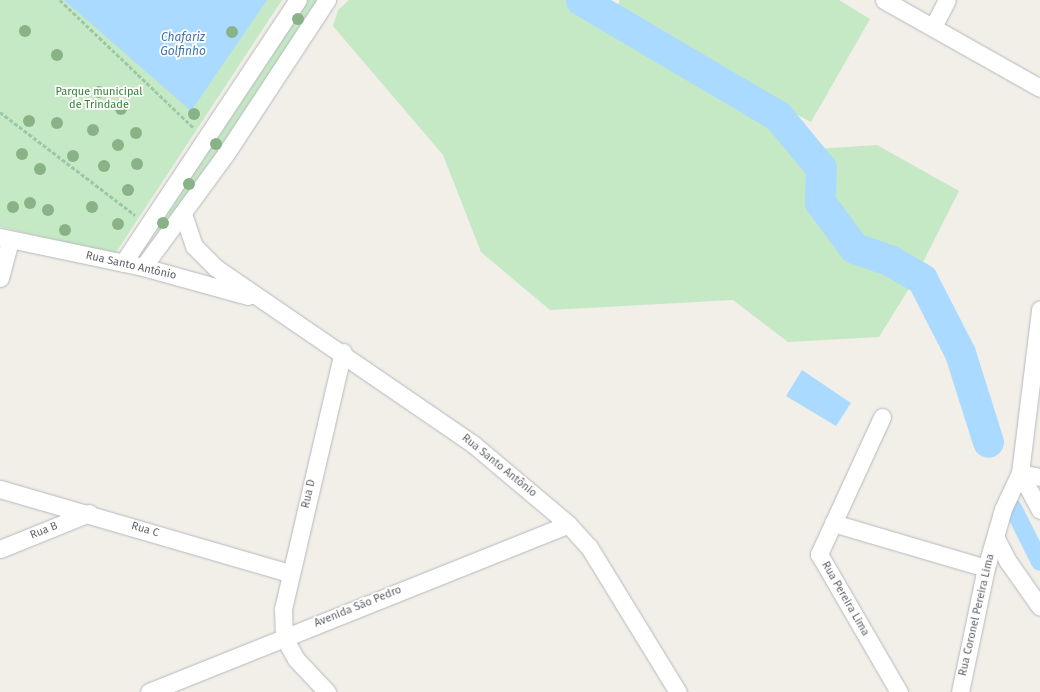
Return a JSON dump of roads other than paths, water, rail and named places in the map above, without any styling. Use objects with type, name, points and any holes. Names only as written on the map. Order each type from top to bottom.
[{"type":"street","points":[[123,263],[150,228],[298,0]]},
{"type":"street","points":[[143,268],[183,214],[327,0]]},
{"type":"street","points":[[884,0],[1040,88]]},
{"type":"street","points":[[933,27],[947,0]]},
{"type":"street","name":"Rua Santo Antônio","points":[[183,214],[194,246],[204,257],[260,299],[342,352],[473,444],[568,524],[589,547],[678,692]]},
{"type":"street","points":[[0,278],[5,239]]},
{"type":"street","name":"Rua Santo Antônio","points":[[5,239],[123,263],[260,299]]},
{"type":"street","name":"Rua Coronel Pereira Lima","points":[[960,692],[986,568],[996,538],[1003,509],[1020,473],[1040,309]]},
{"type":"street","name":"Rua D","points":[[284,637],[284,609],[290,573],[342,352]]},
{"type":"street","name":"Rua Pereira Lima","points":[[882,417],[819,554],[899,692]]},
{"type":"street","points":[[1020,473],[1040,477]]},
{"type":"street","points":[[1020,473],[1040,510]]},
{"type":"street","name":"Rua C","points":[[0,489],[88,513],[290,573]]},
{"type":"street","name":"Rua B","points":[[0,549],[88,513]]},
{"type":"street","points":[[833,523],[986,568]]},
{"type":"street","name":"Avenida São Pedro","points":[[149,692],[568,524]]},
{"type":"street","points":[[996,538],[1007,560],[1040,607]]},
{"type":"street","points":[[284,637],[296,659],[328,692]]},
{"type":"water","name":"Chafariz Golfinho","points":[[64,0],[267,0],[191,111]]},
{"type":"water","points":[[802,370],[851,403],[836,426],[786,396]]},
{"type":"waterway","points":[[581,0],[778,116],[821,168],[820,202],[854,248],[891,261],[922,279],[960,353],[988,442]]},
{"type":"waterway","points":[[1013,508],[1040,562]]},
{"type":"park label","name":"Parque municipal de Trindade","points":[[99,99]]}]
